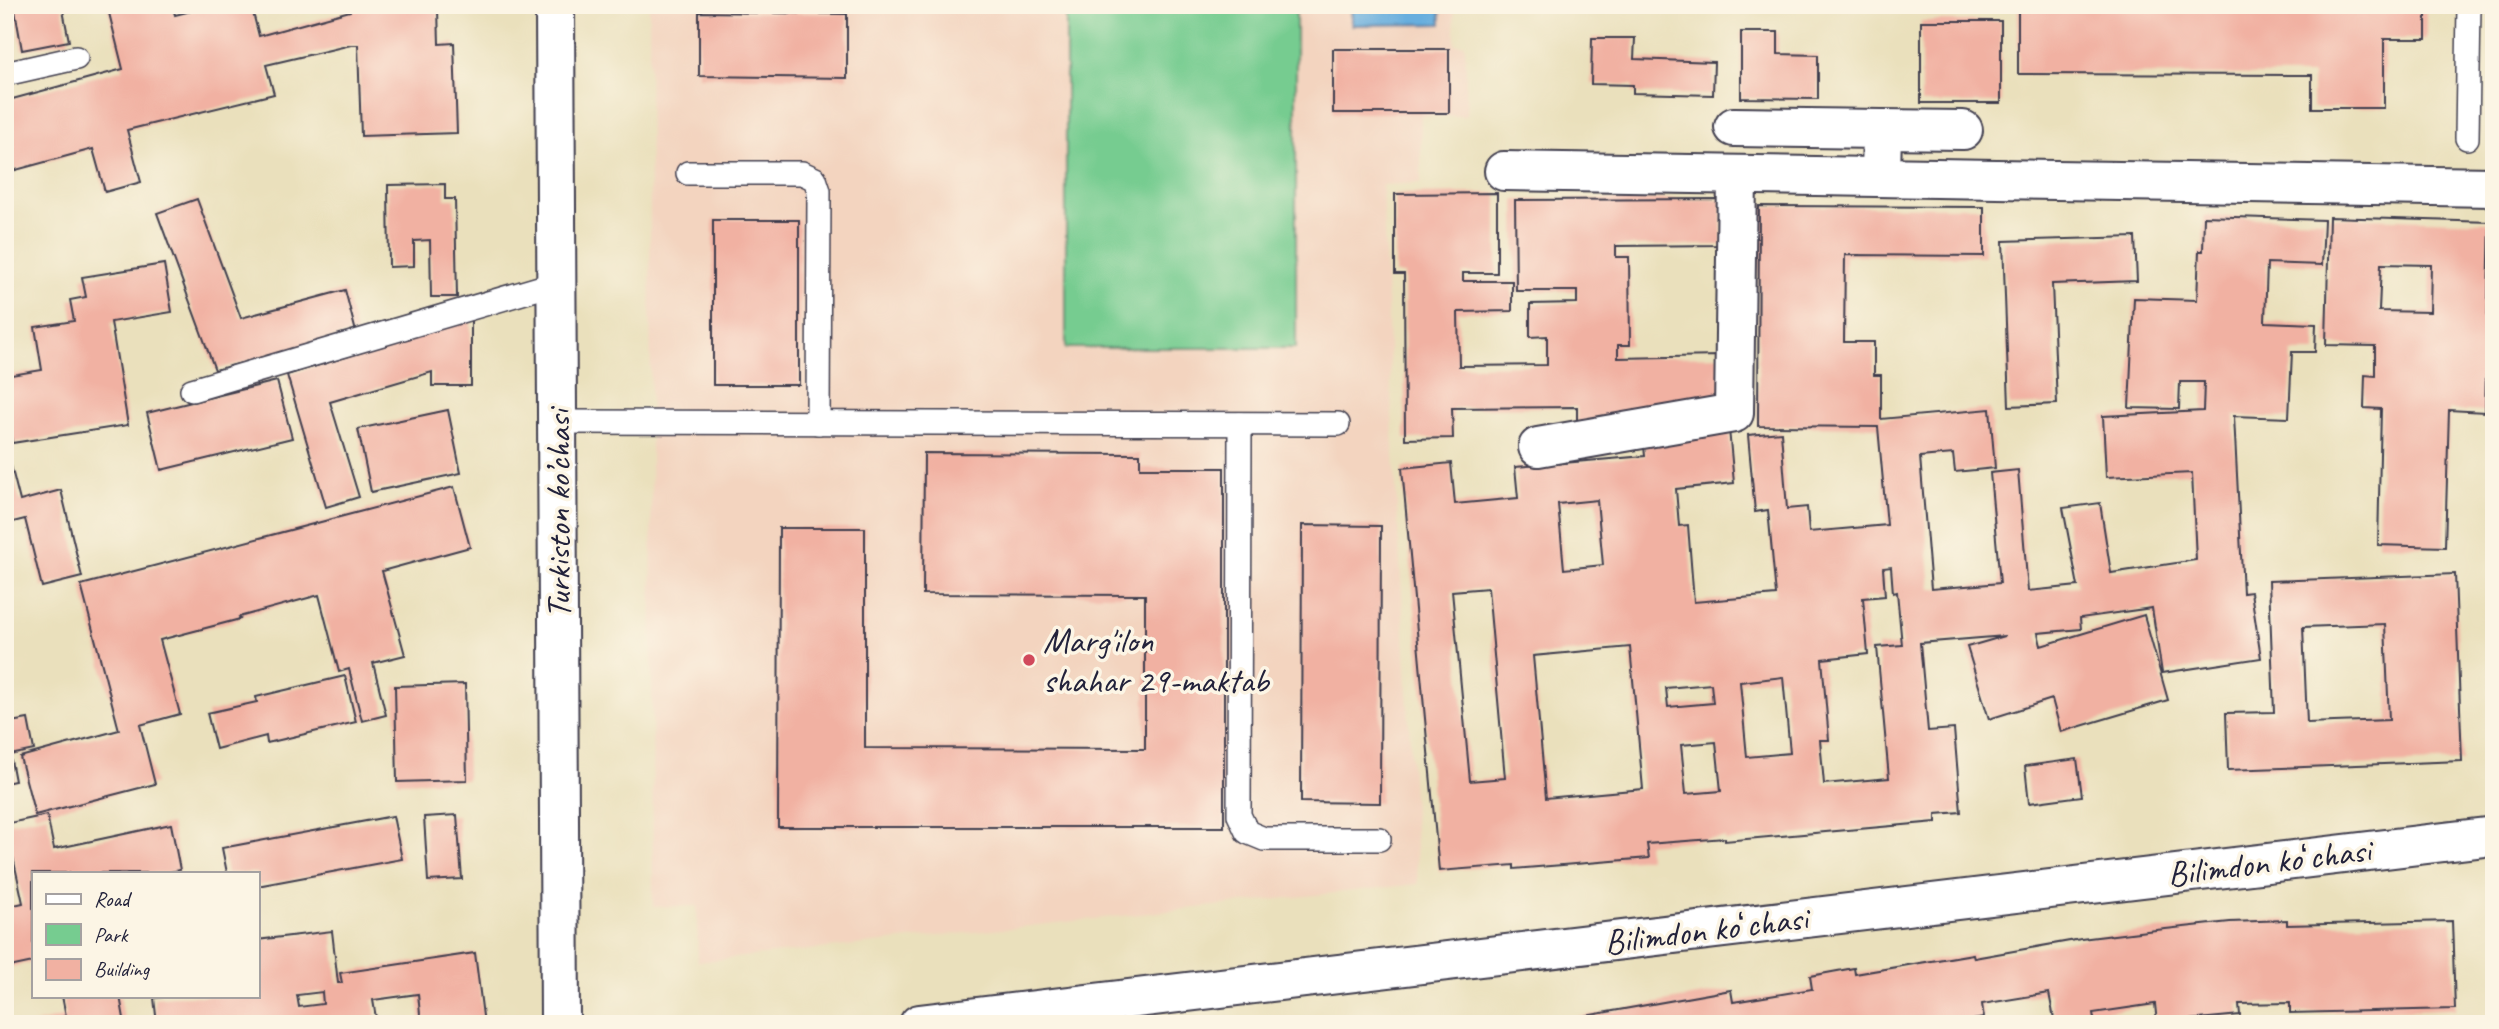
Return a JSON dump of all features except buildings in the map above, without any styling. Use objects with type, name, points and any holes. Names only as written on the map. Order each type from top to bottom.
[{"type":"street","name":"Turkiston ko’chasi","points":[[555,5],[559,1024]]},
{"type":"street","points":[[1734,127],[1963,130]]},
{"type":"street","points":[[1881,177],[1882,130]]},
{"type":"street","points":[[1504,171],[2494,187]]},
{"type":"street","points":[[1538,447],[1734,413],[1737,175]]},
{"type":"street","name":"Bilimdon koʻchasi","points":[[919,1024],[2494,836]]},
{"type":"lane","points":[[2467,138],[2469,5]]},
{"type":"lane","points":[[5,74],[76,58]]},
{"type":"lane","points":[[688,173],[802,173],[815,179],[819,191],[818,422]]},
{"type":"lane","points":[[192,390],[556,283]]},
{"type":"lane","points":[[557,422],[1338,424]]},
{"type":"lane","points":[[1240,424],[1239,815],[1247,832],[1264,839],[1379,839]]},
{"type":"shaded area","name":"Marg'ilon shahar 29-maktab","points":[[649,5],[1454,5],[1455,44],[1465,44],[1467,116],[1421,116],[1421,183],[1382,185],[1418,884],[698,962],[697,906],[653,907]]},
{"type":"green space","points":[[1066,5],[1296,5],[1296,348],[1066,348]]},
{"type":"water","points":[[1351,5],[1440,5],[1441,24],[1352,25]]},
{"type":"place","name":"Marg'ilon shahar 29-maktab","points":[[1029,660]]}]
